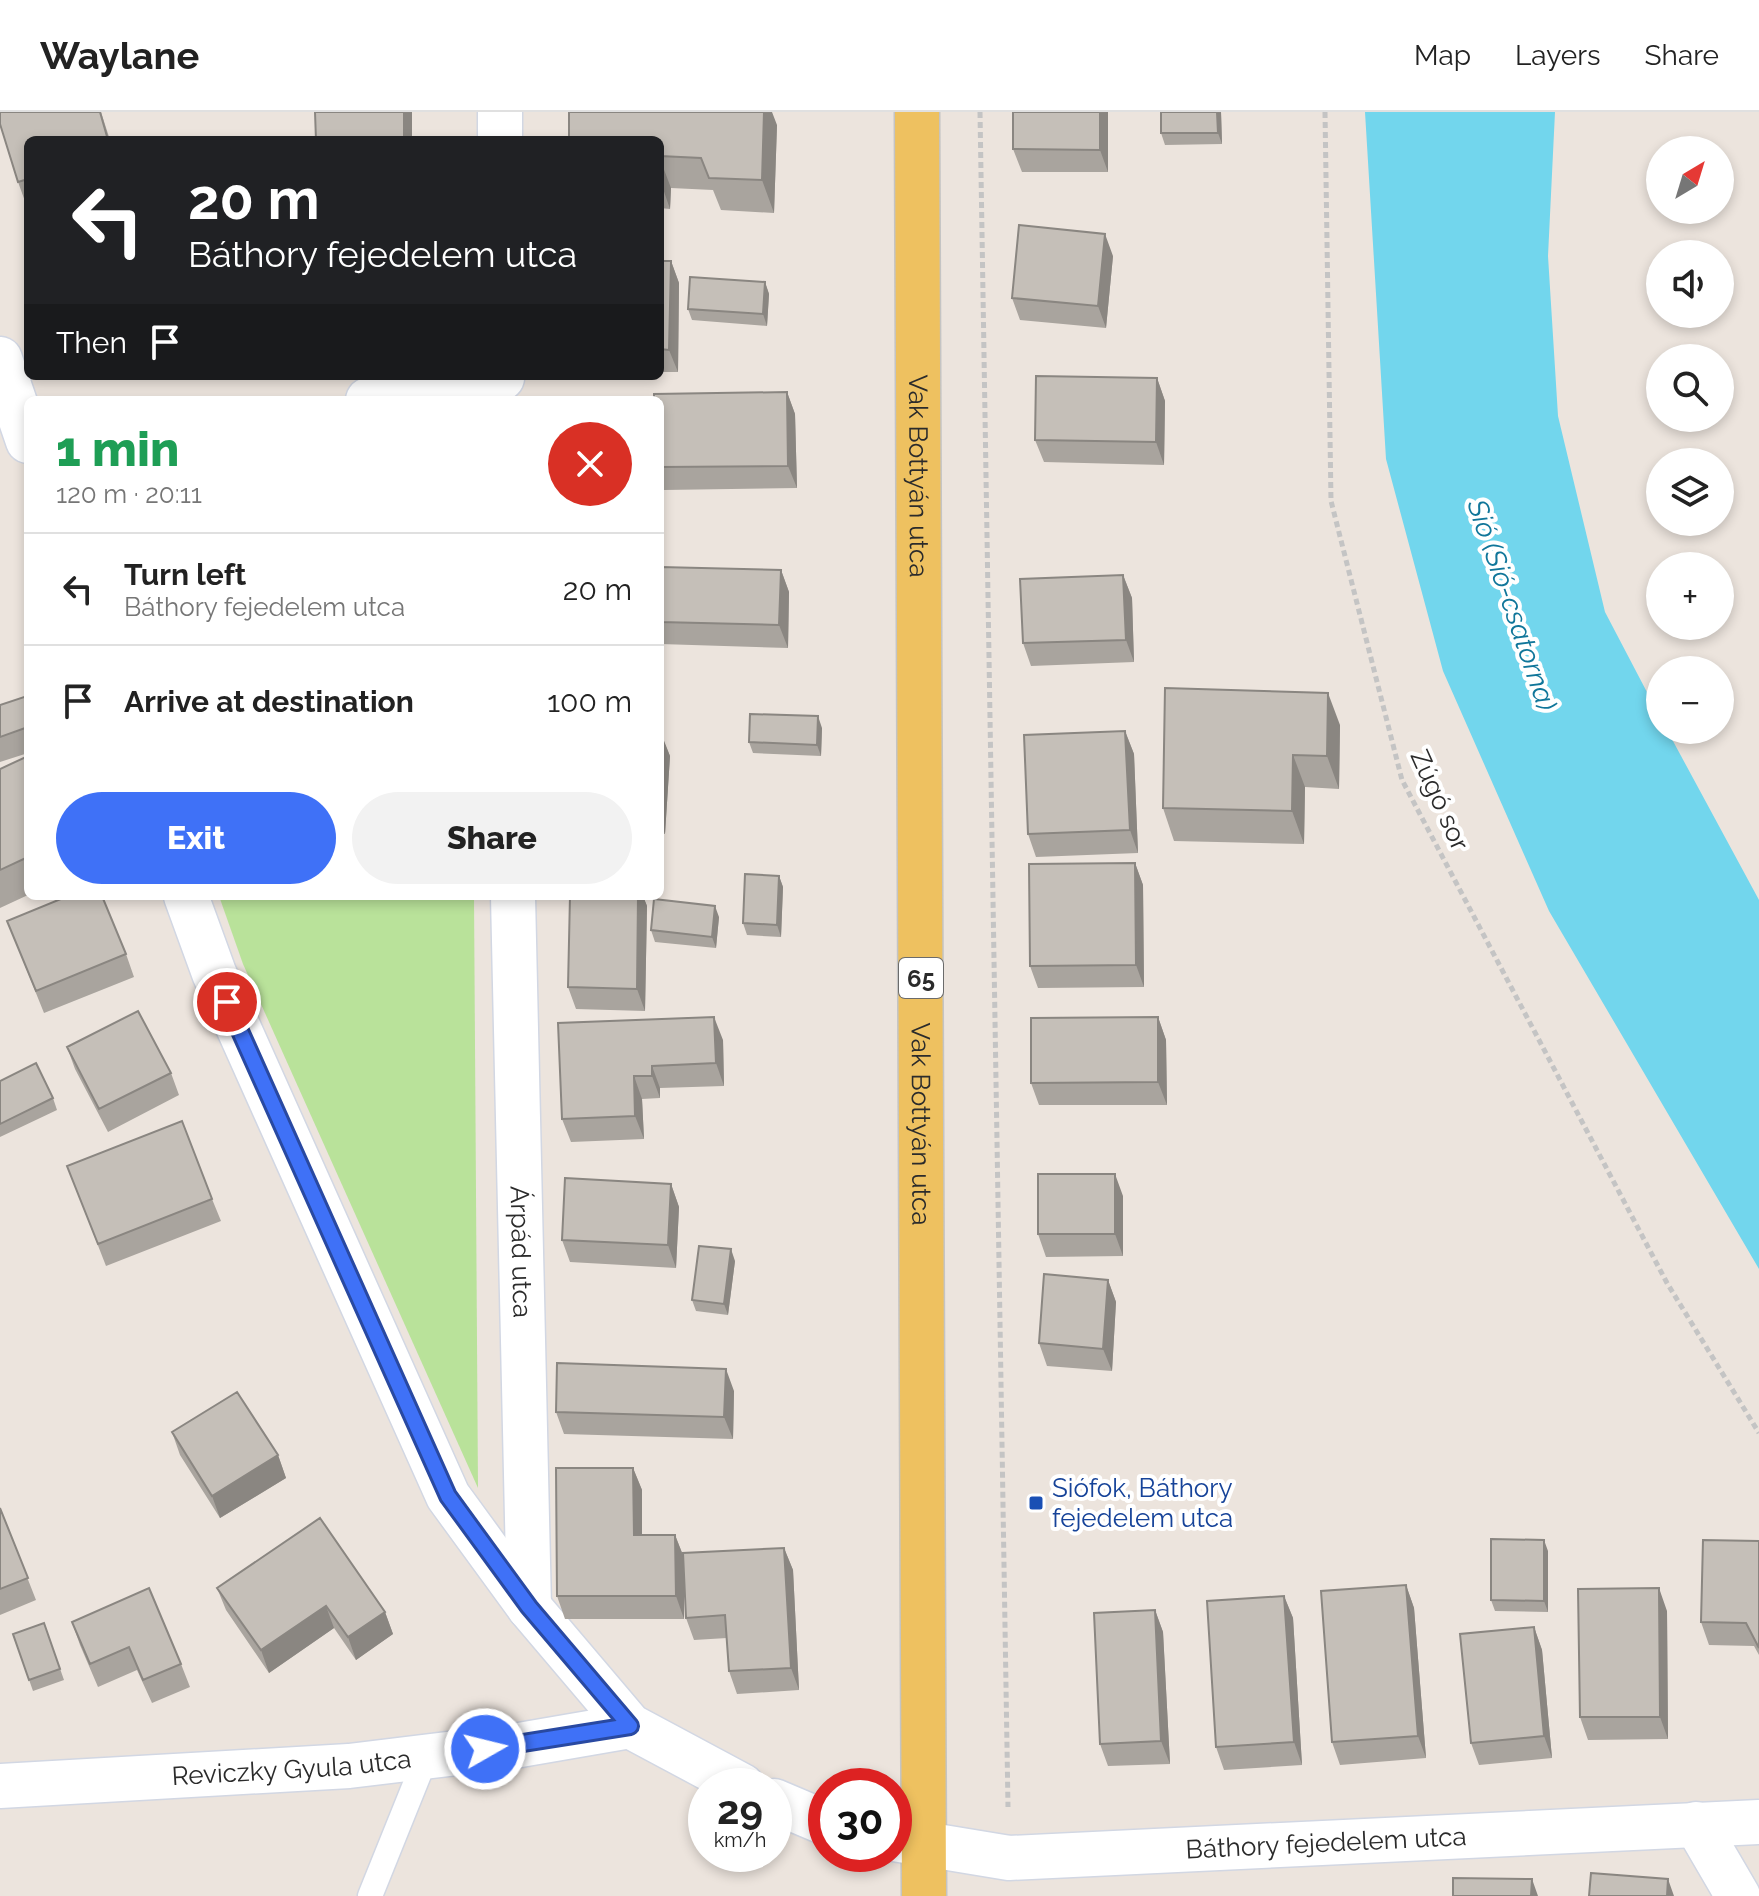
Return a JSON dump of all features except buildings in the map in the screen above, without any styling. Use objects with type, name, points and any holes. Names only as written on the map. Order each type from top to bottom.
[{"type":"main road","name":"Vak Bottyán utca","points":[[909,1768],[917,112]]},
{"type":"main road","name":"Vak Bottyán utca","points":[[912,1852],[924,1896]]},
{"type":"street","points":[[500,112],[500,136]]},
{"type":"street","points":[[0,359],[24,429]]},
{"type":"street","points":[[404,396],[502,385]]},
{"type":"street","points":[[187,900],[214,973],[448,1496],[529,1607],[630,1726],[708,1768]]},
{"type":"street","name":"Árpád utca","points":[[513,900],[529,1607]]},
{"type":"street","name":"Reviczky Gyula utca","points":[[0,1786],[349,1766],[514,1746],[630,1726]]},
{"type":"street","name":"Báthory fejedelem utca","points":[[912,1842],[1009,1858],[1759,1822]]},
{"type":"street","points":[[1696,1824],[1738,1896]]},
{"type":"lane","points":[[370,1896],[426,1757]]},
{"type":"path","points":[[980,112],[1009,1858]]},
{"type":"path","name":"Zúgó sor","points":[[1325,112],[1331,501],[1402,780],[1667,1283],[1759,1433]]},
{"type":"green space","points":[[220,900],[474,900],[478,1488],[243,964]]},
{"type":"water","name":"Sió (Sió-csatorna)","points":[[1365,112],[1555,112],[1548,256],[1558,416],[1605,612],[1646,690],[1646,744],[1675,744],[1759,900],[1759,1269],[1549,911],[1443,671],[1386,459]]},
{"type":"place","name":"Siófok, Báthory fejedelem utca","points":[[1036,1503]]},
{"type":"route","points":[[227,1002],[448,1496],[529,1607],[630,1726],[485,1749]]}]
